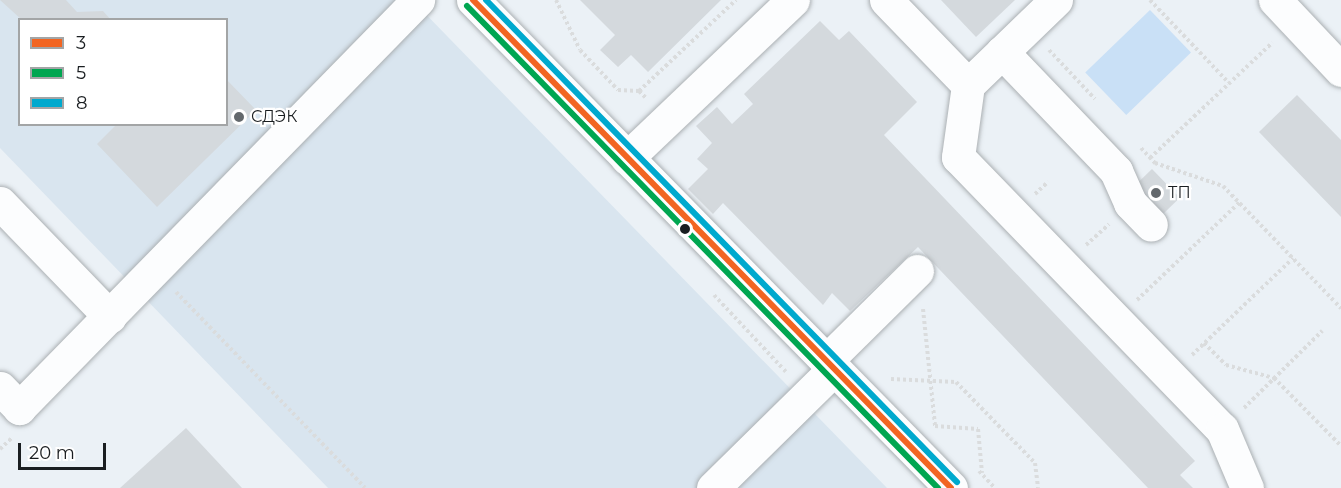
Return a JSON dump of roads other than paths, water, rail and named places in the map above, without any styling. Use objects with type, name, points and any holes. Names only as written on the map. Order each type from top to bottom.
[{"type":"main road","points":[[0,388],[18,408],[110,317],[418,0]]},
{"type":"main road","points":[[473,0],[951,488]]},
{"type":"main road","points":[[886,0],[968,85]]},
{"type":"main road","points":[[1056,0],[968,85],[958,158],[1222,429],[1247,488]]},
{"type":"main road","points":[[627,158],[774,6]]},
{"type":"main road","points":[[1285,11],[1341,70]]},
{"type":"main road","points":[[1002,52],[1116,171],[1140,214]]},
{"type":"main road","points":[[0,203],[110,317]]},
{"type":"main road","points":[[713,488],[917,271]]},
{"type":"place","name":"СДЭК","points":[[239,117]]},
{"type":"place","name":"ТП","points":[[1156,193]]}]
